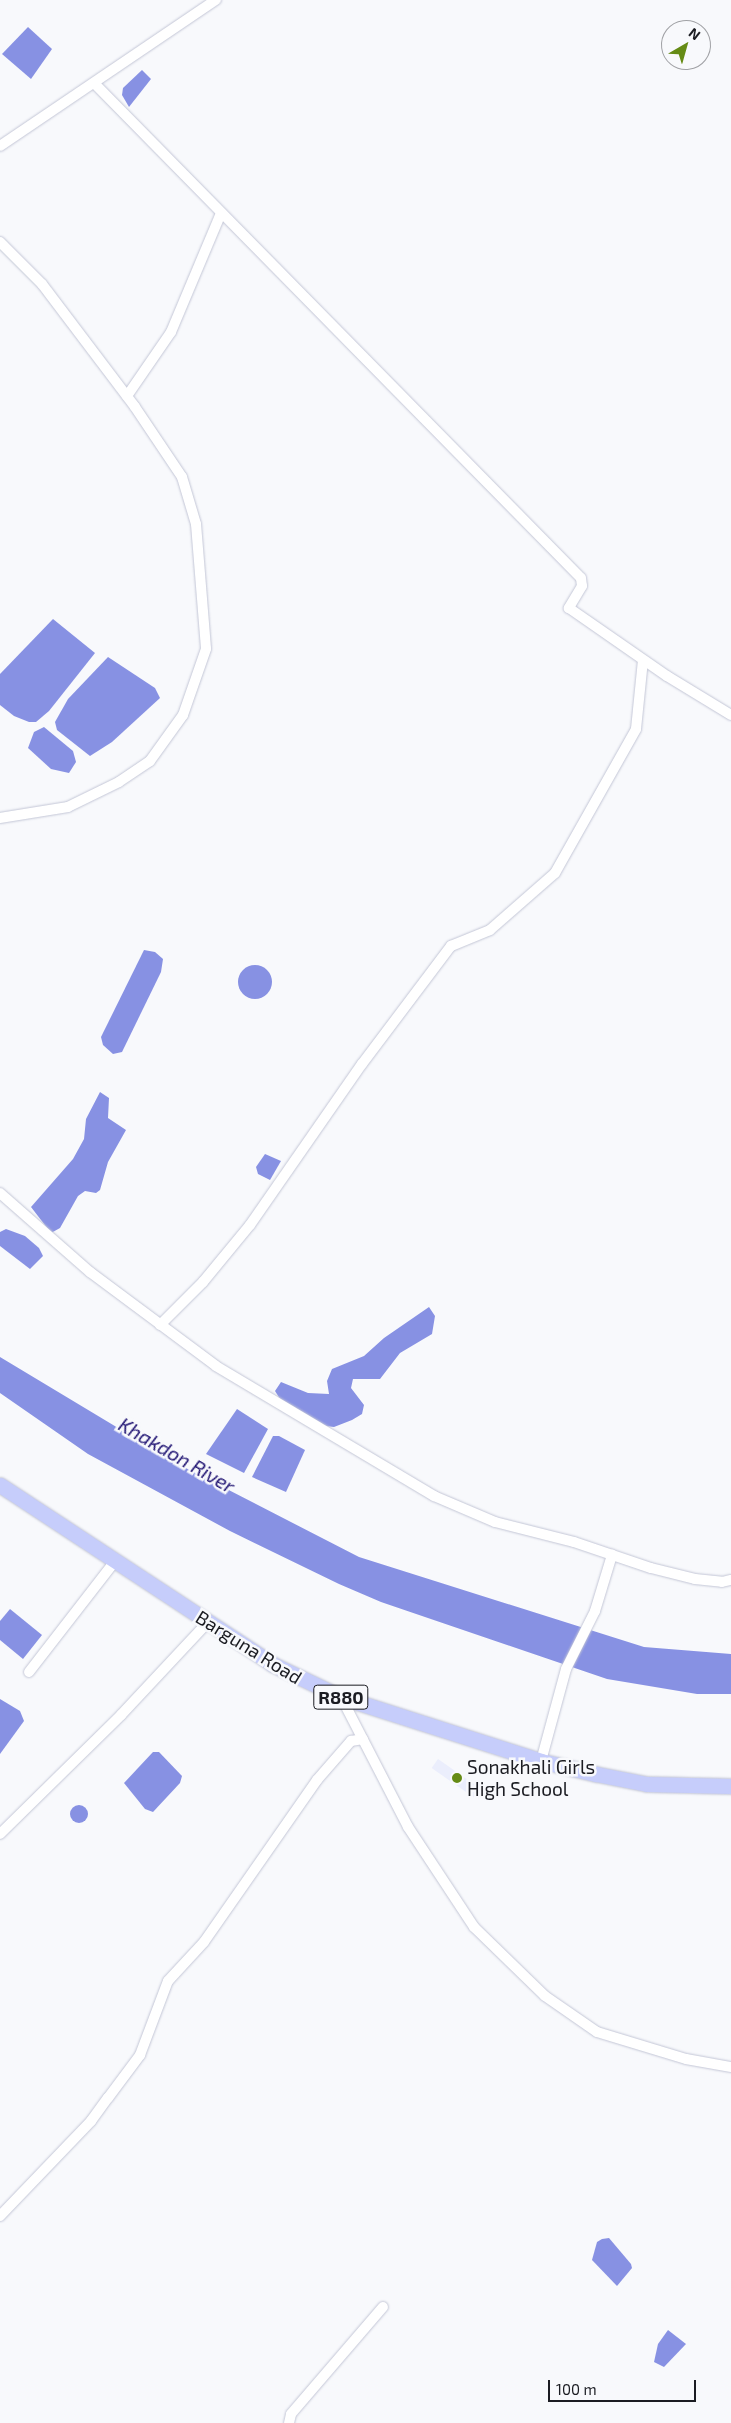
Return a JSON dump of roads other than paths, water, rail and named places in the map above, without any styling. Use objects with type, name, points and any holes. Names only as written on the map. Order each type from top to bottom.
[{"type":"main road","name":"Barguna Road","points":[[0,1485],[272,1664],[340,1697],[541,1761],[647,1784],[731,1786]]},
{"type":"street","points":[[0,146],[216,0]]},
{"type":"street","points":[[94,83],[581,578],[582,586],[569,608],[643,660],[731,714]]},
{"type":"street","points":[[127,396],[171,332],[220,213]]},
{"type":"street","points":[[0,242],[42,284],[127,396],[182,477],[196,524],[206,650],[196,686],[183,715],[150,761],[120,782],[68,807],[0,818]]},
{"type":"street","points":[[160,1324],[203,1282],[250,1225],[362,1064],[451,946],[490,930],[555,873],[636,729],[643,660]]},
{"type":"street","points":[[0,1194],[90,1272],[216,1366],[434,1496],[495,1522],[694,1579],[722,1582],[731,1580]]},
{"type":"street","points":[[541,1761],[566,1669],[588,1623],[612,1555]]},
{"type":"street","points":[[29,1672],[115,1561]]},
{"type":"street","points":[[0,1834],[121,1715],[208,1622]]},
{"type":"street","points":[[340,1697],[408,1827],[474,1927],[545,1996],[596,2032],[686,2060],[731,2067]]},
{"type":"street","points":[[0,2216],[91,2121],[140,2055],[168,1982],[204,1942],[317,1780],[351,1740],[362,1739]]},
{"type":"street","points":[[289,2423],[291,2414],[383,2307]]},
{"type":"water","points":[[28,27],[52,49],[31,79],[2,54]]},
{"type":"water","points":[[142,70],[151,79],[129,107],[122,95],[123,88]]},
{"type":"water","points":[[53,619],[95,653],[49,711],[36,722],[29,722],[14,716],[0,705],[0,674]]},
{"type":"water","points":[[108,657],[155,688],[160,698],[112,742],[90,756],[57,730],[55,722],[68,699]]},
{"type":"water","points":[[44,727],[73,751],[76,762],[69,773],[51,769],[28,748],[34,732]]},
{"type":"water","points":[[144,950],[155,952],[163,959],[161,972],[122,1052],[113,1054],[103,1045],[101,1037]]},
{"type":"water","points":[[255,965],[267,970],[272,982],[267,994],[255,999],[243,994],[238,982],[243,970]]},
{"type":"water","points":[[100,1092],[109,1098],[108,1118],[126,1130],[108,1162],[100,1190],[96,1193],[85,1191],[78,1196],[60,1228],[51,1233],[31,1207],[73,1159],[84,1139],[86,1119]]},
{"type":"water","points":[[265,1154],[281,1161],[270,1180],[258,1174],[256,1167]]},
{"type":"water","points":[[6,1229],[25,1236],[39,1248],[43,1256],[30,1269],[0,1246],[0,1232]]},
{"type":"water","points":[[429,1307],[435,1316],[432,1334],[400,1353],[380,1379],[353,1379],[351,1388],[364,1405],[362,1414],[352,1420],[334,1427],[325,1426],[280,1399],[275,1391],[281,1382],[308,1393],[329,1394],[327,1381],[332,1369],[364,1356],[384,1338]]},
{"type":"water","points":[[0,1357],[178,1464],[359,1557],[644,1647],[731,1654],[731,1694],[697,1694],[607,1679],[381,1602],[339,1584],[230,1531],[88,1454],[0,1393]]},
{"type":"water","points":[[237,1409],[268,1429],[244,1473],[206,1454]]},
{"type":"water","points":[[273,1436],[279,1436],[305,1450],[286,1492],[252,1477]]},
{"type":"water","points":[[10,1609],[42,1635],[23,1659],[0,1640],[0,1621]]},
{"type":"water","points":[[0,1699],[20,1711],[24,1721],[0,1754]]},
{"type":"water","points":[[153,1752],[159,1752],[182,1776],[180,1783],[153,1812],[145,1809],[124,1783]]},
{"type":"water","points":[[79,1805],[85,1808],[88,1814],[85,1820],[79,1823],[73,1820],[70,1814],[73,1808]]},
{"type":"water","points":[[609,2238],[631,2264],[632,2268],[617,2286],[592,2260],[597,2242]]},
{"type":"water","points":[[668,2330],[686,2344],[664,2367],[654,2362],[658,2344]]},
{"type":"place","name":"Sonakhali Girls High School","points":[[457,1778]]},
{"type":"water label","name":"Khakdon River","points":[[177,1455]]}]
